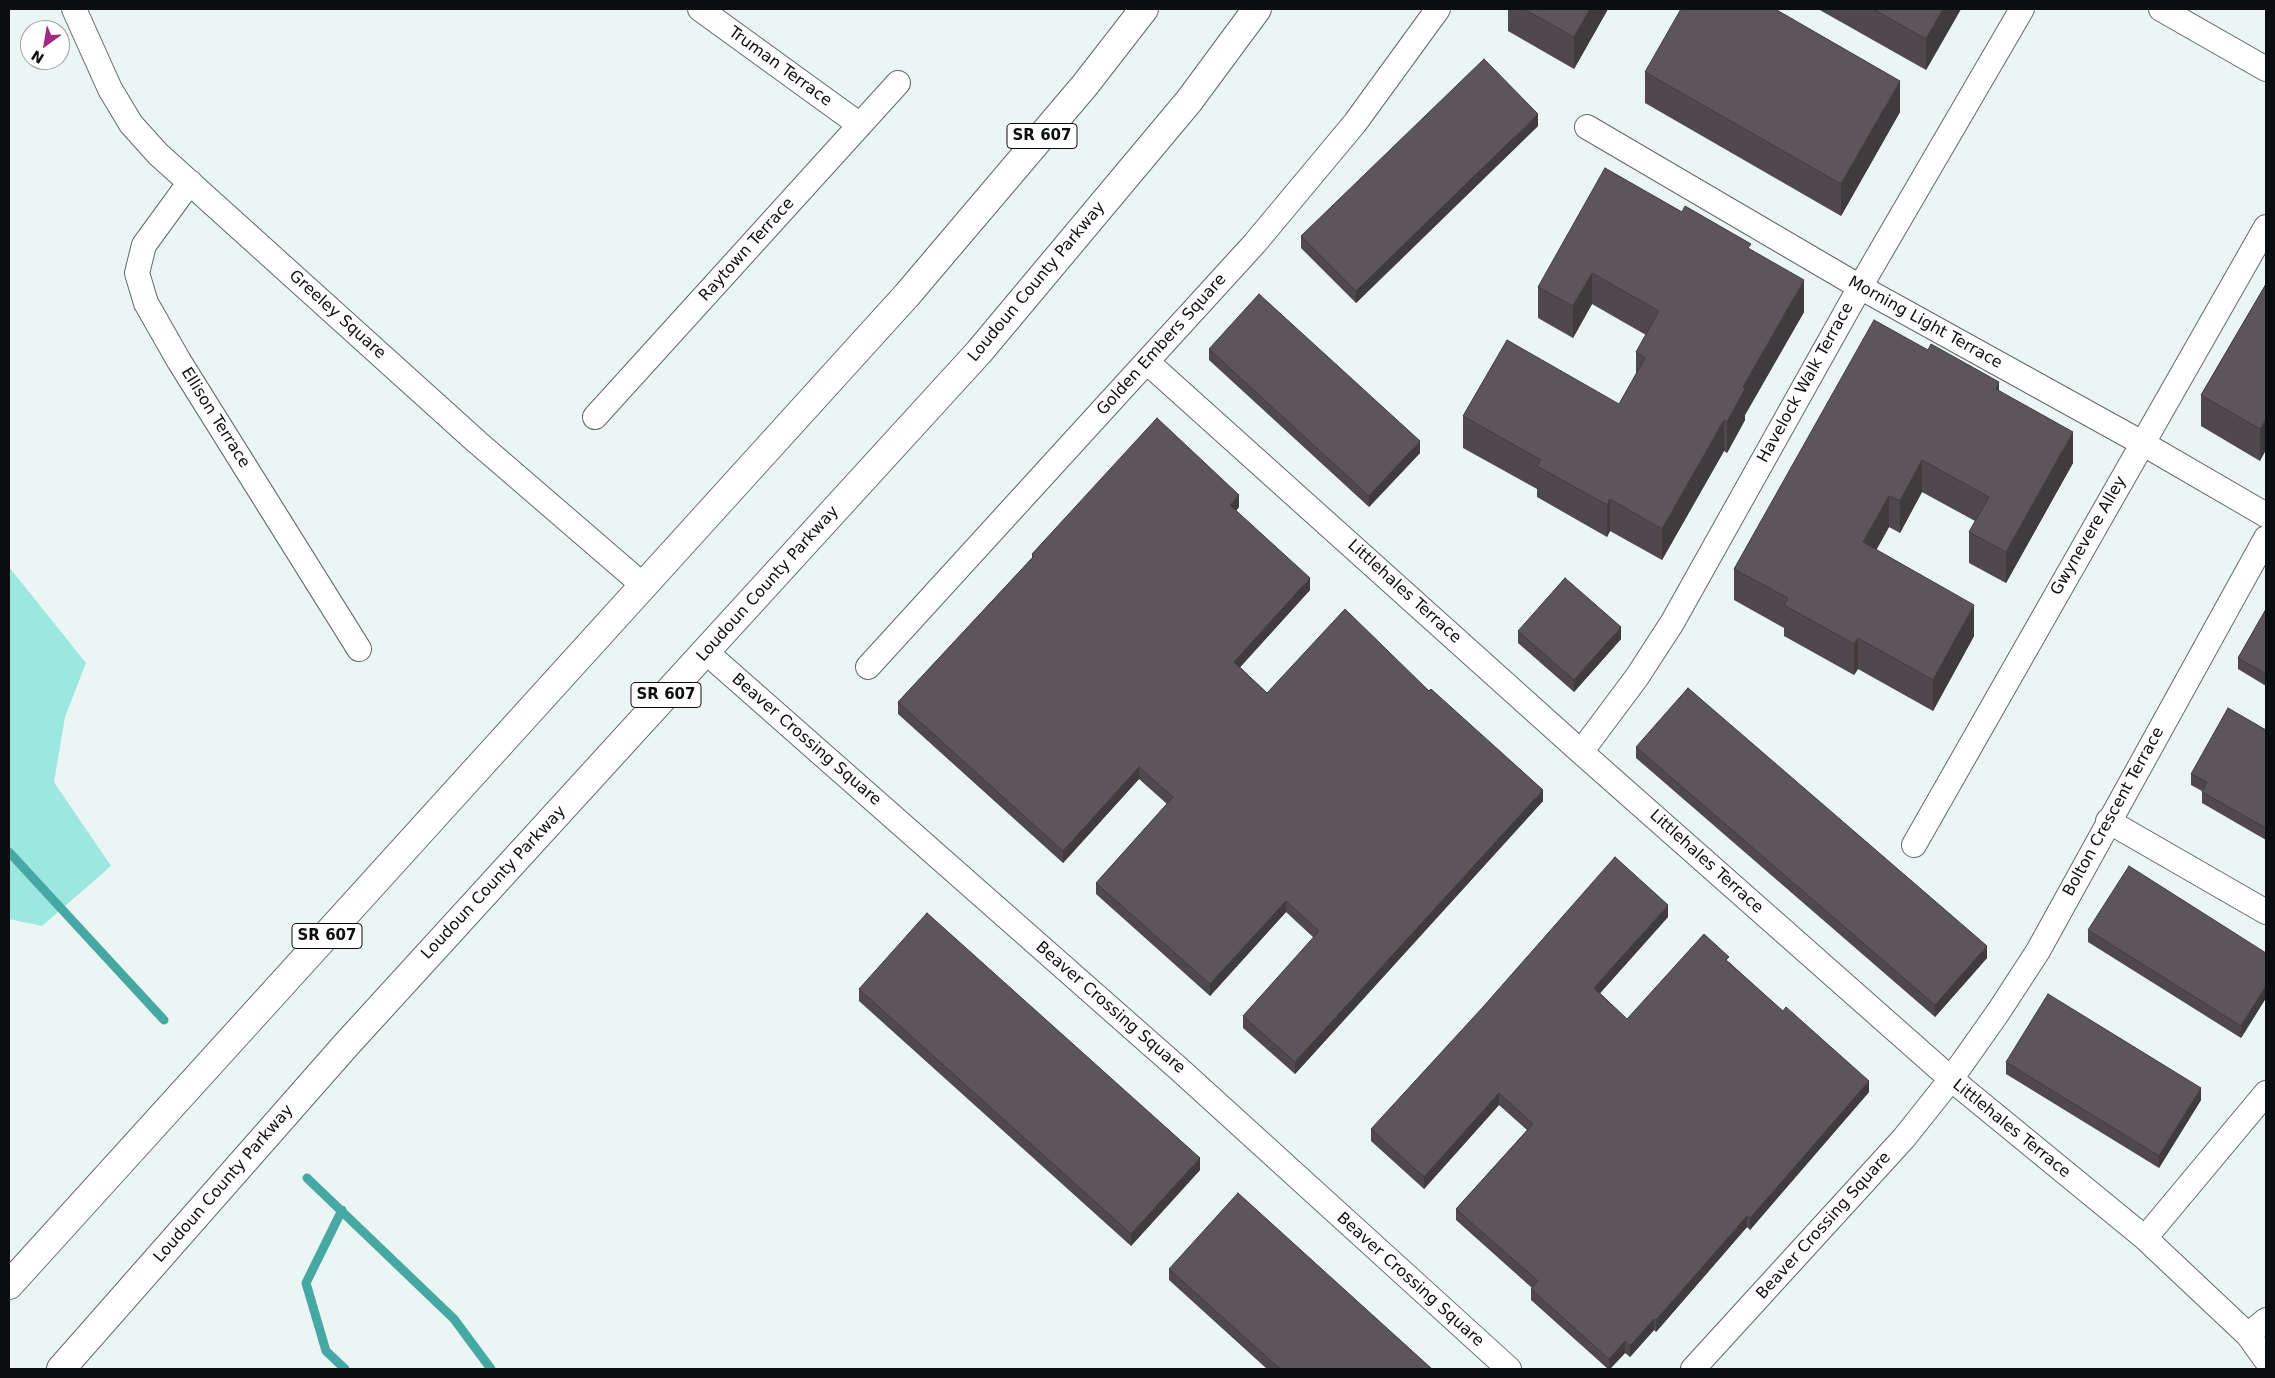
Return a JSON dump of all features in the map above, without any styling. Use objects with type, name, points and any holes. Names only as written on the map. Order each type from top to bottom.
[{"type":"main road","name":"SR 607","points":[[9,1285],[907,295],[1084,85],[1144,9]]},
{"type":"main road","name":"Loudoun County Parkway","points":[[61,1369],[346,1045],[979,352],[1189,102],[1257,9]]},
{"type":"street","name":"Truman Terrace","points":[[700,9],[860,125]]},
{"type":"street","name":"Golden Embers Square","points":[[868,667],[1255,243],[1349,130],[1438,9]]},
{"type":"street","name":"Havelock Walk Terrace","points":[[1581,752],[1637,677],[1672,623],[1860,287],[2022,9]]},
{"type":"street","points":[[2161,9],[2266,69]]},
{"type":"street","name":"Greeley Square","points":[[79,10],[110,89],[131,124],[158,154],[484,448],[644,586]]},
{"type":"street","name":"Raytown Terrace","points":[[595,417],[898,83]]},
{"type":"street","name":"Morning Light Terrace","points":[[1587,127],[1860,287],[2142,443],[2266,515]]},
{"type":"street","name":"Ellison Terrace","points":[[190,182],[144,246],[137,274],[146,303],[179,361],[359,649]]},
{"type":"street","name":"Gwynevere Alley","points":[[1914,844],[2266,228]]},
{"type":"street","name":"Littlehales Terrace","points":[[1147,362],[1581,752],[1951,1079],[2145,1238],[2248,1335],[2266,1360]]},
{"type":"street","name":"Bolton Crescent Terrace","points":[[1951,1079],[1999,1011],[2038,950],[2266,538]]},
{"type":"street","name":"Beaver Crossing Square","points":[[706,652],[1179,1070],[1509,1369]]},
{"type":"street","points":[[2108,821],[2266,912]]},
{"type":"street","name":"Beaver Crossing Square","points":[[1693,1369],[1904,1138],[1951,1079]]},
{"type":"street","points":[[2145,1238],[2266,1093]]},
{"type":"street","points":[[2248,1335],[2266,1320]]},
{"type":"shaded area","points":[[9,567],[86,663],[65,717],[54,782],[111,866],[42,926],[9,919]]},
{"type":"building","points":[[1524,9],[1590,9],[1574,37]]},
{"type":"building","points":[[1681,9],[1775,9],[1900,81],[1841,184],[1645,72]]},
{"type":"building","points":[[1873,9],[1943,9],[1926,39]]},
{"type":"building","points":[[1484,59],[1538,114],[1356,291],[1301,236]]},
{"type":"building","points":[[1605,168],[1682,212],[1685,206],[1751,244],[1748,248],[1804,280],[1743,387],[1745,389],[1727,422],[1724,420],[1662,529],[1610,499],[1607,505],[1537,466],[1541,460],[1463,416],[1507,340],[1619,404],[1645,358],[1636,352],[1659,311],[1592,273],[1573,306],[1538,287]]},
{"type":"building","points":[[2266,284],[2266,419],[2260,429],[2201,395]]},
{"type":"building","points":[[1259,294],[1420,441],[1369,496],[1209,349]]},
{"type":"building","points":[[1874,320],[1928,350],[1931,344],[1999,382],[1996,389],[2073,432],[2006,552],[1969,532],[1989,497],[1922,460],[1900,501],[1889,496],[1863,542],[1974,605],[1933,680],[1858,638],[1854,644],[1784,605],[1788,598],[1734,569]]},
{"type":"building","points":[[1157,418],[1239,495],[1230,505],[1310,578],[1234,662],[1267,693],[1345,609],[1429,691],[1431,689],[1543,790],[1295,1062],[1243,1016],[1319,931],[1286,901],[1210,984],[1096,883],[1173,797],[1139,767],[1063,851],[898,702],[1034,556],[1032,554]]},
{"type":"building","points":[[1565,578],[1621,627],[1574,680],[1518,631]]},
{"type":"building","points":[[2266,609],[2266,674],[2238,658]]},
{"type":"building","points":[[1688,688],[1987,946],[1935,1005],[1636,747]]},
{"type":"building","points":[[2228,708],[2266,730],[2266,828],[2202,792],[2207,782],[2191,774]]},
{"type":"building","points":[[1615,857],[1668,905],[1594,988],[1627,1019],[1704,934],[1729,957],[1726,960],[1783,1011],[1786,1007],[1869,1081],[1750,1218],[1747,1216],[1656,1320],[1654,1319],[1630,1346],[1625,1341],[1609,1359],[1531,1289],[1538,1281],[1456,1209],[1533,1124],[1499,1093],[1424,1177],[1371,1129],[1483,1007]]},
{"type":"building","points":[[2129,866],[2266,953],[2266,986],[2241,1026],[2088,930]]},
{"type":"building","points":[[927,913],[1200,1158],[1131,1234],[859,989]]},
{"type":"building","points":[[2048,994],[2201,1088],[2159,1156],[2006,1062]]},
{"type":"building","points":[[1238,1193],[1432,1369],[1280,1369],[1169,1269]]},
{"type":"waterway","points":[[9,852],[164,1020]]},
{"type":"waterway","points":[[307,1178],[454,1319],[491,1369]]},
{"type":"waterway","points":[[342,1210],[306,1283],[326,1351],[345,1369]]}]
